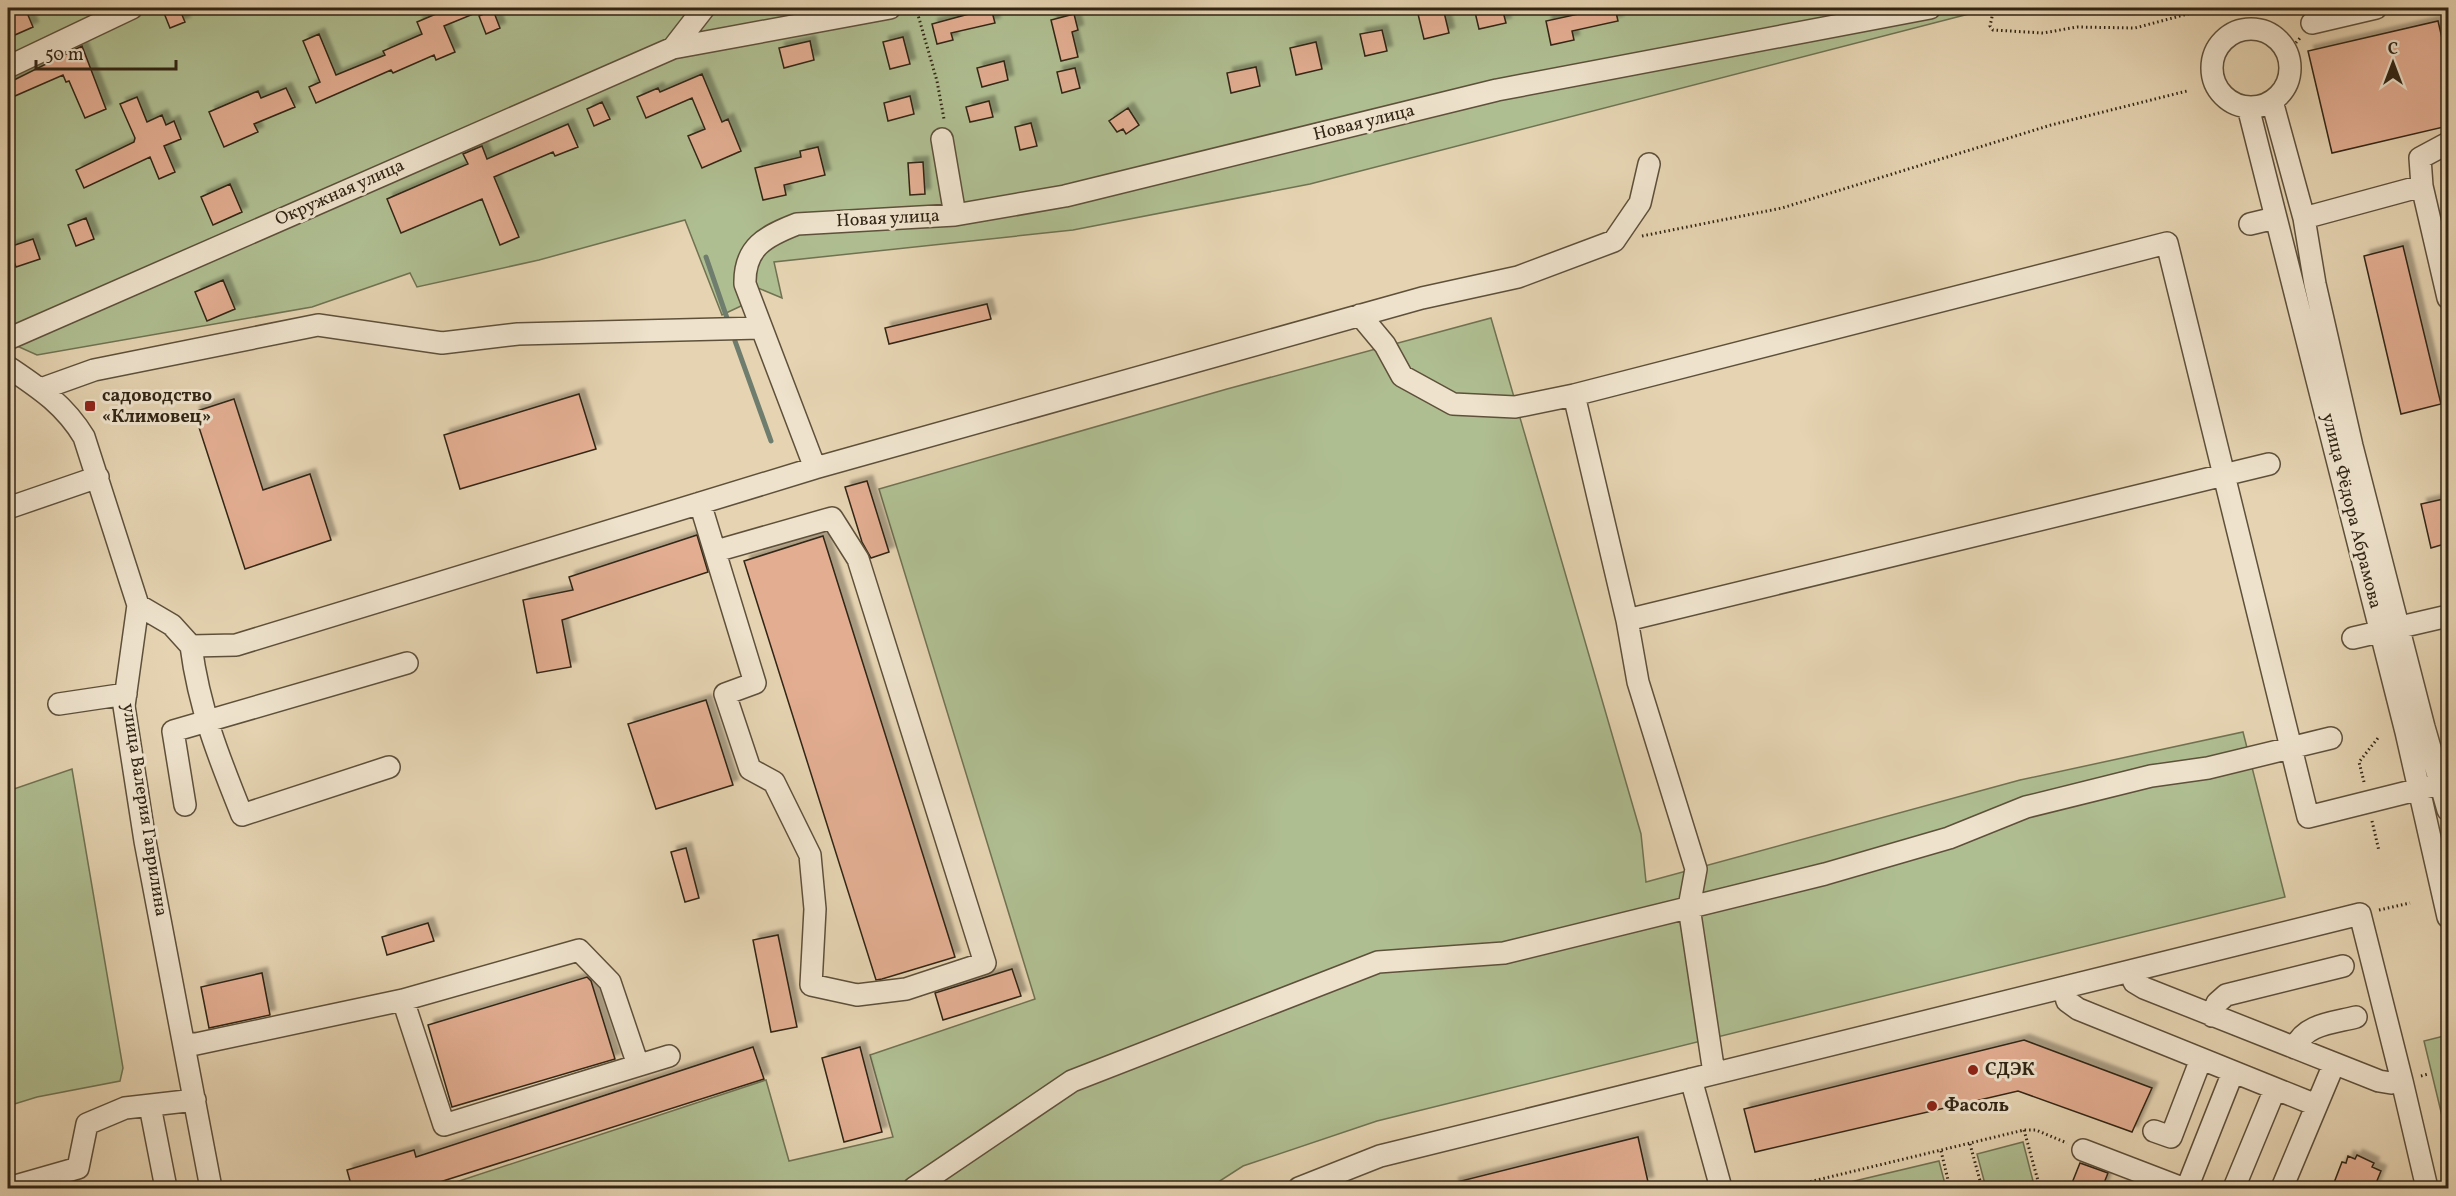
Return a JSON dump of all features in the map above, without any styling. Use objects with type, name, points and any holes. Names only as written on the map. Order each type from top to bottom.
[{"type":"street","points":[[8,67],[132,8]]},
{"type":"street","points":[[673,48],[704,8]]},
{"type":"street","name":"Окружная улица","points":[[8,339],[673,48],[890,8]]},
{"type":"street","name":"Новая улица","points":[[760,328],[745,284],[744,268],[748,256],[775,233],[797,224],[955,215],[1065,196],[1497,90],[1930,8]]},
{"type":"street","points":[[2312,23],[2376,8]]},
{"type":"street","points":[[2242,30],[2269,33],[2283,45],[2290,62],[2288,80],[2279,96],[2272,101],[2248,107],[2223,96],[2214,80],[2212,62],[2219,45],[2233,33],[2242,30]]},
{"type":"street","name":"улица Фёдора Абрамова","points":[[2272,101],[2304,218],[2315,284],[2389,630],[2419,790],[2448,917]]},
{"type":"street","name":"улица Фёдора Абрамова","points":[[2248,107],[2275,218],[2389,630],[2445,783],[2448,809]]},
{"type":"street","points":[[942,139],[955,215]]},
{"type":"street","points":[[2448,143],[2420,158],[2422,186],[2448,298]]},
{"type":"street","points":[[191,646],[236,645],[815,468],[1422,298],[1518,278],[1614,242],[1640,203],[1649,164]]},
{"type":"street","points":[[2304,218],[2422,186]]},
{"type":"street","points":[[2250,224],[2275,218]]},
{"type":"street","points":[[1360,315],[1385,345],[1402,376],[1453,404],[1515,407],[1574,395],[2167,243],[2225,475],[2289,748],[2308,817],[2445,783]]},
{"type":"street","points":[[41,389],[94,370],[318,325],[442,343],[518,334],[760,328],[815,468]]},
{"type":"street","name":"улица Валерия Гаврилина","points":[[8,367],[41,389],[70,414],[84,437],[138,604],[124,706],[145,841],[211,1188]]},
{"type":"street","points":[[1574,395],[1627,620],[1638,682],[1696,869],[1689,907],[1714,1073]]},
{"type":"street","points":[[1627,620],[2269,464]]},
{"type":"street","points":[[8,508],[98,477]]},
{"type":"street","points":[[700,503],[755,683],[725,694],[750,769],[774,782],[810,855],[815,909],[811,985],[857,994],[906,989],[985,963],[904,698],[858,559],[853,551],[832,519],[716,551]]},
{"type":"street","points":[[138,604],[172,625],[191,646],[196,686],[206,722],[242,815],[389,767]]},
{"type":"street","points":[[2353,638],[2448,616]]},
{"type":"street","points":[[185,804],[173,731],[407,663]]},
{"type":"street","points":[[59,704],[126,694]]},
{"type":"street","points":[[914,1188],[1072,1081],[1378,962],[1504,953],[1825,874],[1949,838],[2026,807],[2151,776],[2208,768],[2331,738]]},
{"type":"street","points":[[2426,813],[2448,809]]},
{"type":"street","points":[[1299,1188],[1380,1156],[2064,989],[2360,914],[2402,1081],[2420,1183]]},
{"type":"street","points":[[185,1043],[196,1044],[404,1000],[579,950],[610,982],[638,1065]]},
{"type":"street","points":[[2212,1016],[2217,1003],[2226,994],[2343,966]]},
{"type":"street","points":[[2130,971],[2134,982],[2144,988],[2212,1016],[2379,1081],[2391,1083],[2402,1081]]},
{"type":"street","points":[[2064,989],[2067,1001],[2078,1009],[2316,1105]]},
{"type":"street","points":[[404,1000],[444,1125],[669,1056]]},
{"type":"street","points":[[2295,1048],[2299,1037],[2308,1030],[2356,1017]]},
{"type":"street","points":[[2154,1131],[2171,1137],[2201,1059]]},
{"type":"street","points":[[2282,1188],[2334,1064]]},
{"type":"street","points":[[2187,1188],[2233,1072]]},
{"type":"street","points":[[1691,1079],[1721,1188]]},
{"type":"street","points":[[2234,1188],[2275,1089]]},
{"type":"street","points":[[8,1188],[78,1168],[87,1124],[125,1108],[195,1100]]},
{"type":"street","points":[[150,1106],[166,1188]]},
{"type":"street","points":[[2083,1150],[2182,1188]]},
{"type":"path","points":[[916,8],[937,81],[947,130],[942,139]]},
{"type":"path","points":[[1993,10],[1990,26],[1993,30],[2043,33],[2077,27],[2135,28],[2210,8]]},
{"type":"path","points":[[1614,242],[1782,208],[2051,125],[2187,91]]},
{"type":"path","points":[[2360,914],[2410,903]]},
{"type":"path","points":[[2024,1130],[2040,1188]]},
{"type":"path","points":[[1784,1188],[2024,1130],[2036,1130],[2083,1150]]},
{"type":"path","points":[[1970,1144],[1982,1188]]},
{"type":"path","points":[[1941,1151],[1950,1188]]},
{"type":"green space","points":[[8,8],[1992,8],[1310,184],[1073,230],[774,262],[782,298],[739,280],[741,306],[722,315],[685,220],[539,260],[417,287],[410,273],[312,307],[37,355],[8,342]]},
{"type":"green space","points":[[1491,318],[1641,834],[1646,882],[2020,780],[2243,732],[2285,897],[1377,1121],[1243,1166],[1209,1188],[438,1188],[766,1080],[789,1161],[893,1137],[870,1055],[1035,999],[879,489],[1227,389]]},
{"type":"green space","points":[[72,769],[123,1068],[120,1081],[37,1097],[8,1106],[8,791]]},
{"type":"green space","points":[[2448,1035],[2448,1141],[2424,1041]]},
{"type":"green space","points":[[2023,1142],[2033,1181],[2005,1188],[1986,1188],[1977,1154]]},
{"type":"green space","points":[[1939,1161],[1946,1188],[1825,1188]]},
{"type":"building","points":[[8,8],[25,8],[33,27],[8,38]]},
{"type":"building","points":[[162,8],[179,8],[185,22],[170,28]]},
{"type":"building","points":[[450,8],[473,8],[476,13],[444,26],[455,52],[436,60],[434,55],[393,73],[391,70],[316,103],[309,87],[320,82],[303,41],[319,34],[336,75],[385,55],[383,51],[422,34],[417,22]]},
{"type":"building","points":[[991,8],[995,23],[951,33],[953,40],[937,44],[932,24]]},
{"type":"building","points":[[1443,8],[1449,33],[1424,39],[1418,14]]},
{"type":"building","points":[[1474,8],[1502,8],[1506,23],[1479,29]]},
{"type":"building","points":[[1587,8],[1615,8],[1618,21],[1572,31],[1574,40],[1551,45],[1546,21],[1588,12]]},
{"type":"building","points":[[493,10],[500,28],[486,34],[479,16]]},
{"type":"building","points":[[1074,14],[1078,30],[1072,32],[1078,57],[1061,61],[1051,20]]},
{"type":"building","points":[[2438,21],[2448,64],[2448,126],[2332,153],[2308,51]]},
{"type":"building","points":[[1382,30],[1387,51],[1365,56],[1360,34]]},
{"type":"building","points":[[903,37],[910,64],[890,69],[883,42]]},
{"type":"building","points":[[810,41],[814,60],[784,68],[779,48]]},
{"type":"building","points":[[1316,42],[1322,69],[1296,75],[1290,48]]},
{"type":"building","points":[[82,46],[106,109],[85,118],[69,81],[66,82],[63,75],[8,99],[8,83]]},
{"type":"building","points":[[1004,61],[1008,80],[982,87],[977,68]]},
{"type":"building","points":[[1256,67],[1260,86],[1231,93],[1227,73]]},
{"type":"building","points":[[1075,68],[1080,88],[1062,93],[1057,72]]},
{"type":"building","points":[[702,74],[722,122],[728,119],[741,151],[702,168],[688,136],[705,129],[692,98],[646,118],[637,97],[658,88],[660,92]]},
{"type":"building","points":[[286,88],[295,107],[254,124],[258,132],[224,147],[209,112],[258,91],[261,98]]},
{"type":"building","points":[[910,96],[914,114],[888,121],[884,103]]},
{"type":"building","points":[[137,97],[147,122],[162,115],[166,125],[174,121],[181,139],[164,146],[175,172],[159,179],[150,157],[84,188],[76,170],[134,142],[135,138],[120,104]]},
{"type":"building","points":[[989,101],[993,117],[970,122],[966,107]]},
{"type":"building","points":[[602,102],[610,119],[594,126],[587,109]]},
{"type":"building","points":[[1128,108],[1139,125],[1126,134],[1123,129],[1117,132],[1109,121]]},
{"type":"building","points":[[1031,123],[1037,146],[1020,150],[1015,127]]},
{"type":"building","points":[[568,124],[578,147],[555,156],[553,152],[494,177],[519,237],[500,245],[482,199],[401,233],[387,199],[468,164],[463,154],[482,146],[487,159]]},
{"type":"building","points":[[818,147],[825,175],[784,185],[786,195],[763,200],[755,168],[801,157],[800,151]]},
{"type":"building","points":[[923,162],[925,194],[910,195],[908,163]]},
{"type":"building","points":[[230,184],[242,212],[213,225],[201,197]]},
{"type":"building","points":[[86,218],[94,239],[76,246],[68,225]]},
{"type":"building","points":[[33,239],[40,259],[16,267],[9,247]]},
{"type":"building","points":[[2403,246],[2441,404],[2401,414],[2364,256]]},
{"type":"building","points":[[223,280],[235,309],[207,321],[195,292]]},
{"type":"building","points":[[987,304],[991,319],[889,344],[885,328]]},
{"type":"building","points":[[579,394],[596,449],[460,489],[444,435]]},
{"type":"building","points":[[234,399],[263,490],[310,474],[331,540],[245,569],[194,412]]},
{"type":"building","points":[[867,481],[889,552],[871,558],[862,542],[845,487]]},
{"type":"building","points":[[2448,498],[2448,543],[2431,548],[2421,504]]},
{"type":"building","points":[[697,535],[708,572],[562,620],[571,667],[537,673],[523,600],[573,590],[569,577]]},
{"type":"building","points":[[823,536],[955,957],[876,980],[744,561]]},
{"type":"building","points":[[706,700],[733,785],[656,809],[628,724]]},
{"type":"building","points":[[686,848],[699,898],[685,902],[671,852]]},
{"type":"building","points":[[428,923],[434,941],[387,955],[382,937]]},
{"type":"building","points":[[778,935],[797,1027],[771,1032],[753,940]]},
{"type":"building","points":[[1012,969],[1021,996],[943,1020],[935,993]]},
{"type":"building","points":[[262,973],[270,1015],[209,1028],[201,987]]},
{"type":"building","points":[[587,977],[591,981],[615,1059],[452,1107],[428,1025]]},
{"type":"building","points":[[2024,1040],[2152,1088],[2132,1132],[2018,1091],[1755,1152],[1744,1109]]},
{"type":"building","points":[[753,1047],[764,1079],[421,1188],[352,1188],[347,1170],[414,1150],[416,1157]]},
{"type":"building","points":[[860,1047],[882,1132],[844,1142],[822,1058]]},
{"type":"building","points":[[1638,1137],[1648,1182],[1622,1188],[1454,1188],[1453,1183]]},
{"type":"building","points":[[2357,1155],[2374,1163],[2372,1167],[2381,1171],[2374,1188],[2332,1188],[2342,1162],[2346,1163],[2348,1156],[2355,1159]]},
{"type":"building","points":[[2080,1163],[2108,1173],[2102,1188],[2070,1188]]},
{"type":"waterway","points":[[706,257],[727,318]]},
{"type":"waterway","points":[[735,341],[771,441]]},
{"type":"place","name":"садоводство «Климовец»","points":[[90,406]]},
{"type":"place","name":"СДЭК","points":[[1973,1070]]},
{"type":"place","name":"Фасоль","points":[[1932,1106]]}]
